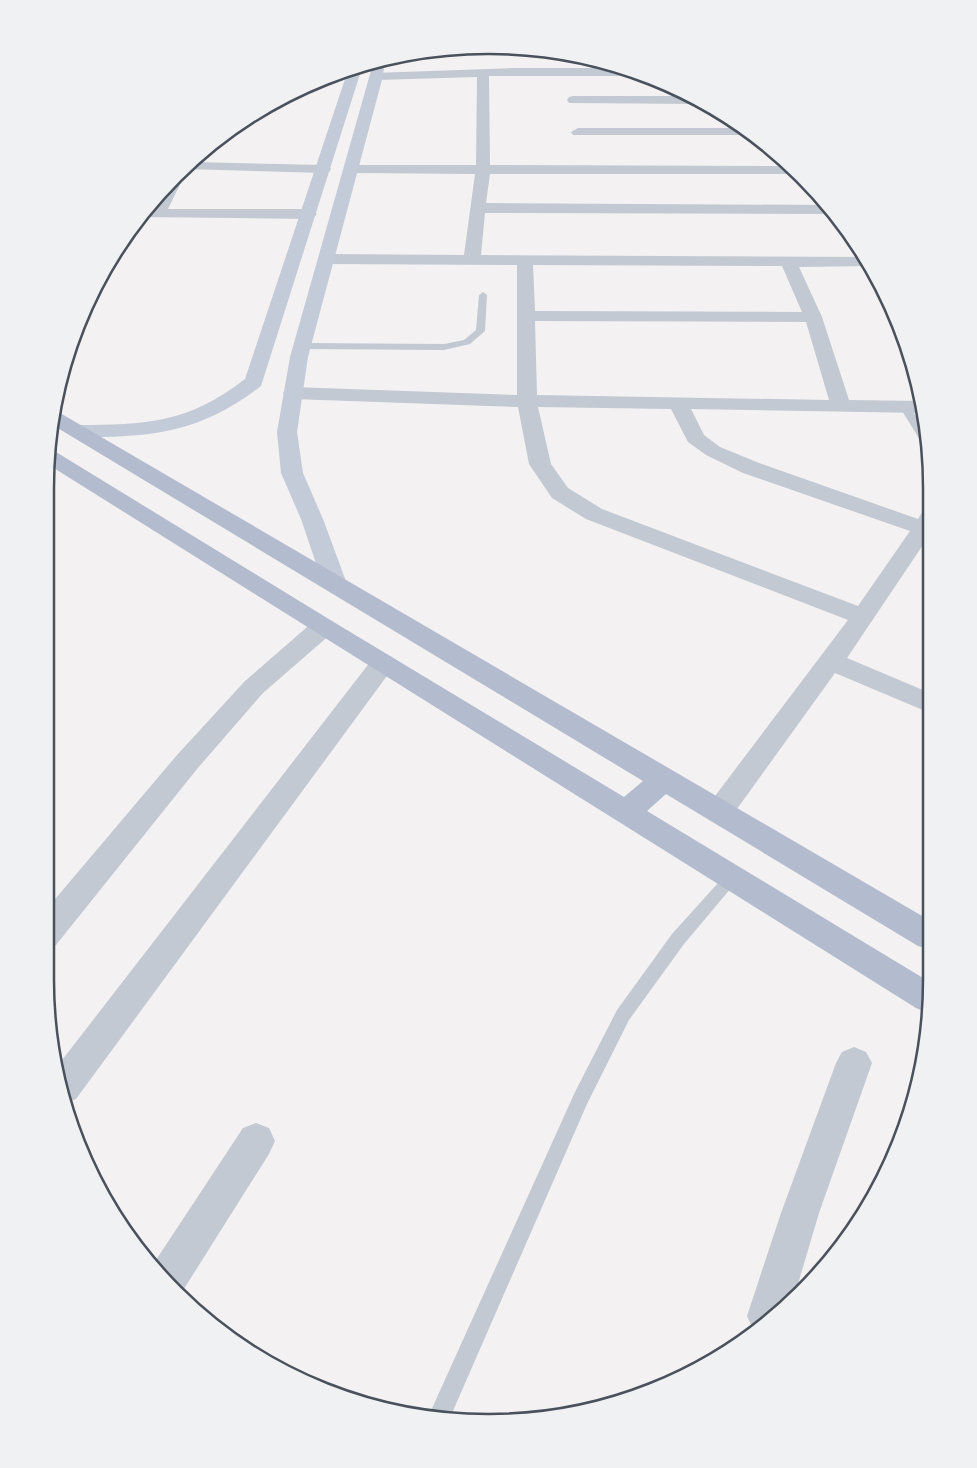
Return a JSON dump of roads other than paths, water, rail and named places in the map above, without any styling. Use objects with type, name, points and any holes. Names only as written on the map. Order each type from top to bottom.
[{"type":"main road","points":[[335,584],[312,519],[292,473],[287,432],[300,351],[379,68]]},
{"type":"main road","points":[[77,431],[140,430],[176,423],[208,412],[235,398],[254,382],[324,169],[348,78]]},
{"type":"main road","points":[[316,193],[344,194]]},
{"type":"main road","points":[[264,356],[300,351]]},
{"type":"main road","points":[[59,421],[923,932]]},
{"type":"main road","points":[[55,460],[383,664],[922,995]]},
{"type":"main road","points":[[626,812],[664,779]]},
{"type":"street","points":[[380,68],[570,81],[675,96]]},
{"type":"street","points":[[472,260],[483,169],[483,74]]},
{"type":"street","points":[[570,81],[619,74]]},
{"type":"street","points":[[570,81],[579,136],[737,132]]},
{"type":"street","points":[[351,169],[483,169],[583,165],[784,170]]},
{"type":"street","points":[[197,166],[324,169]]},
{"type":"street","points":[[478,208],[821,210]]},
{"type":"street","points":[[153,213],[309,214]]},
{"type":"street","points":[[326,259],[859,262]]},
{"type":"street","points":[[525,260],[526,401],[540,464],[560,493],[594,514],[863,617]]},
{"type":"street","points":[[788,261],[813,317],[840,404]]},
{"type":"street","points":[[526,316],[813,317]]},
{"type":"street","points":[[293,393],[526,401],[913,406]]},
{"type":"street","points":[[678,402],[695,438],[712,451],[751,468],[923,521]]},
{"type":"street","points":[[719,812],[831,662],[923,528]]},
{"type":"street","points":[[54,924],[187,762],[248,694],[323,627]]},
{"type":"street","points":[[831,662],[923,701]]},
{"type":"street","points":[[67,1082],[383,664]]},
{"type":"street","points":[[770,1310],[800,1213],[854,1063]]},
{"type":"street","points":[[170,1275],[256,1141]]},
{"type":"lane","points":[[300,351],[444,347],[467,342],[480,331],[483,295]]},
{"type":"lane","points":[[441,1412],[581,1098],[623,1015],[678,939],[732,877]]}]
